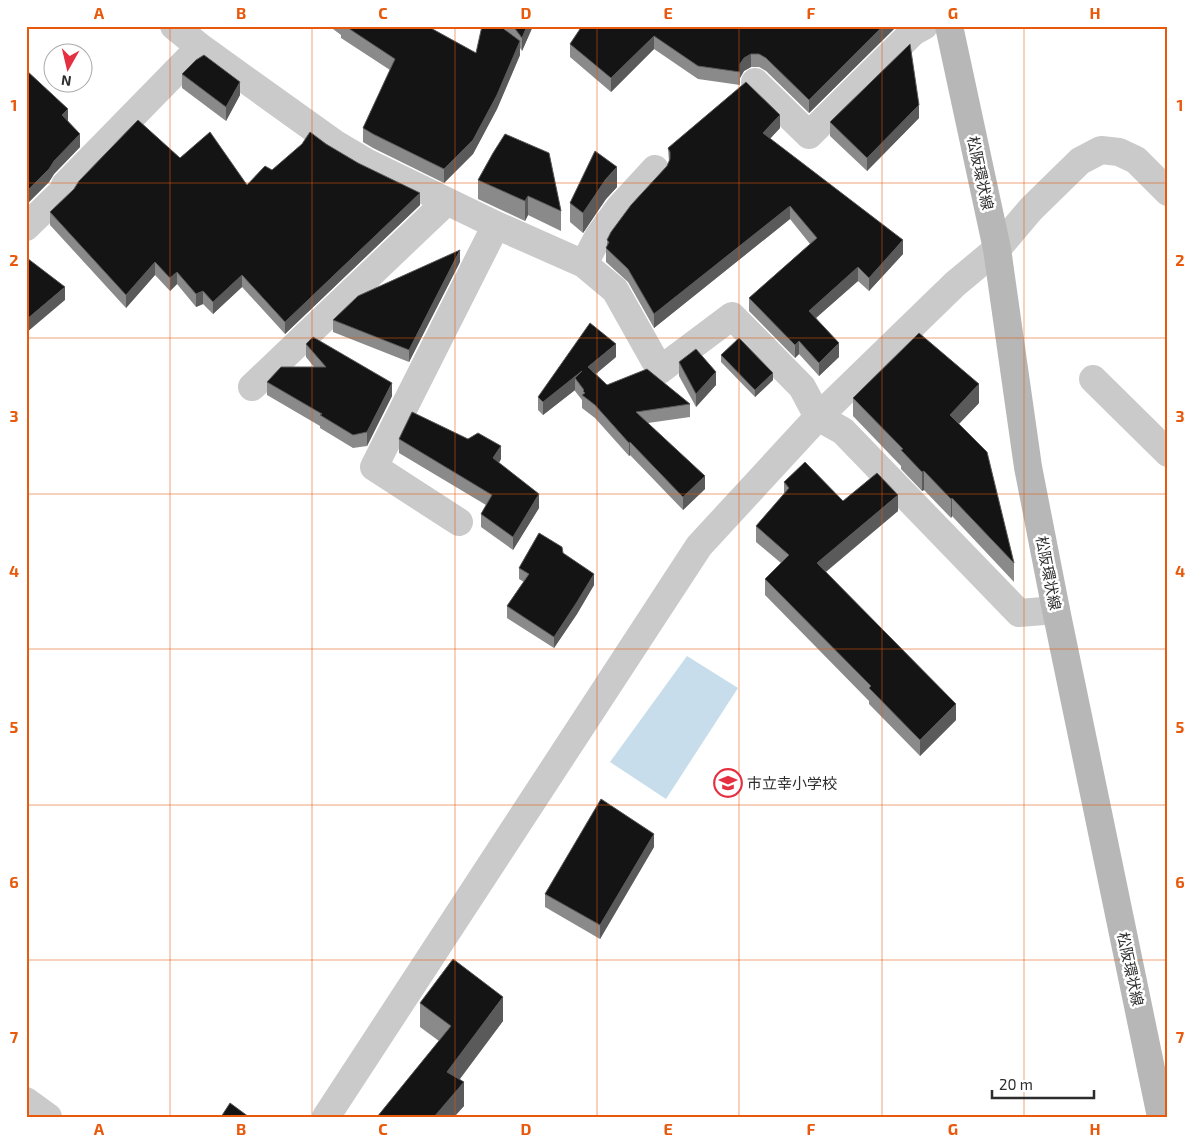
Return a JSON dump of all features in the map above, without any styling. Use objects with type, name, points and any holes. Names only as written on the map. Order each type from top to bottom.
[{"type":"main road","name":"松阪環状線","points":[[949,26],[997,249],[1028,467],[1056,610],[1162,1104]]},
{"type":"street","points":[[174,26],[334,143],[366,162],[446,202],[584,264],[615,290],[660,370],[732,316],[802,387],[818,417],[843,431],[1019,613],[1056,610]]},
{"type":"street","points":[[755,82],[808,135],[913,32],[924,26]]},
{"type":"street","points":[[26,227],[63,191],[64,185],[200,46]]},
{"type":"street","points":[[326,1117],[699,546],[818,417],[955,284],[997,249],[1031,209],[1080,161],[1101,150],[1119,152],[1136,160],[1168,192]]},
{"type":"street","points":[[584,264],[598,237],[619,208],[655,169]]},
{"type":"street","points":[[252,387],[446,202]]},
{"type":"street","points":[[459,522],[374,467],[496,225]]},
{"type":"street","points":[[1093,379],[1168,454]]},
{"type":"street","points":[[26,1100],[48,1117]]},
{"type":"water","points":[[687,656],[738,688],[666,799],[610,762]]},
{"type":"building","points":[[345,26],[427,26],[476,53],[482,26],[500,26],[520,41],[497,95],[473,140],[444,169],[363,128],[395,59]]},
{"type":"building","points":[[513,26],[527,26],[522,38]]},
{"type":"building","points":[[582,26],[592,28],[593,26],[883,26],[809,100],[766,58],[759,54],[751,54],[744,58],[740,64],[740,72],[698,66],[654,36],[611,78],[570,44]]},
{"type":"building","points":[[910,44],[919,105],[867,158],[830,122]]},
{"type":"building","points":[[204,55],[240,82],[226,107],[182,74]]},
{"type":"building","points":[[26,70],[42,85],[42,92],[50,92],[68,109],[62,115],[80,134],[29,189],[26,186]]},
{"type":"building","points":[[746,82],[780,115],[763,133],[903,240],[869,278],[858,267],[809,311],[839,343],[819,363],[799,341],[795,345],[749,298],[817,238],[790,206],[654,314],[628,269],[606,248],[611,232],[631,205],[667,166],[670,159],[668,148]]},
{"type":"building","points":[[138,120],[180,158],[210,132],[247,185],[265,166],[272,170],[302,144],[310,132],[358,163],[420,193],[285,322],[242,275],[213,302],[203,291],[196,294],[177,272],[170,278],[155,262],[126,295],[50,212]]},
{"type":"building","points":[[505,134],[549,153],[561,211],[528,196],[525,201],[478,180]]},
{"type":"building","points":[[595,151],[617,167],[606,179],[583,213],[570,203]]},
{"type":"building","points":[[460,250],[409,350],[333,320],[358,296]]},
{"type":"building","points":[[26,259],[65,287],[26,320]]},
{"type":"building","points":[[590,323],[616,344],[588,367],[607,385],[647,369],[690,404],[636,412],[705,476],[683,497],[629,443],[595,405],[582,395],[585,393],[584,390],[575,378],[582,371],[543,402],[538,397]]},
{"type":"building","points":[[919,333],[979,384],[950,415],[987,452],[1014,563],[952,498],[924,471],[922,472],[901,450],[903,449],[853,398]]},
{"type":"building","points":[[313,337],[392,383],[367,432],[353,435],[320,415],[322,414],[267,382],[281,367],[326,367],[306,344]]},
{"type":"building","points":[[739,338],[773,373],[755,390],[721,355]]},
{"type":"building","points":[[696,349],[716,372],[696,394],[679,362]]},
{"type":"building","points":[[412,412],[468,439],[478,433],[501,446],[493,458],[539,494],[513,537],[481,514],[492,495],[399,439]]},
{"type":"building","points":[[805,462],[843,501],[877,473],[898,495],[817,563],[956,704],[920,740],[869,688],[871,686],[765,579],[789,555],[756,526],[789,488],[784,482]]},
{"type":"building","points":[[539,533],[562,547],[563,553],[594,574],[554,637],[507,606],[529,574],[519,568]]},
{"type":"building","points":[[601,799],[654,834],[600,925],[545,894]]},
{"type":"building","points":[[453,959],[503,997],[447,1072],[464,1082],[434,1117],[377,1117],[451,1026],[420,1003]]},
{"type":"building","points":[[230,1103],[249,1117],[221,1117]]},
{"type":"place","name":"市立幸小学校","points":[[728,783]]}]
